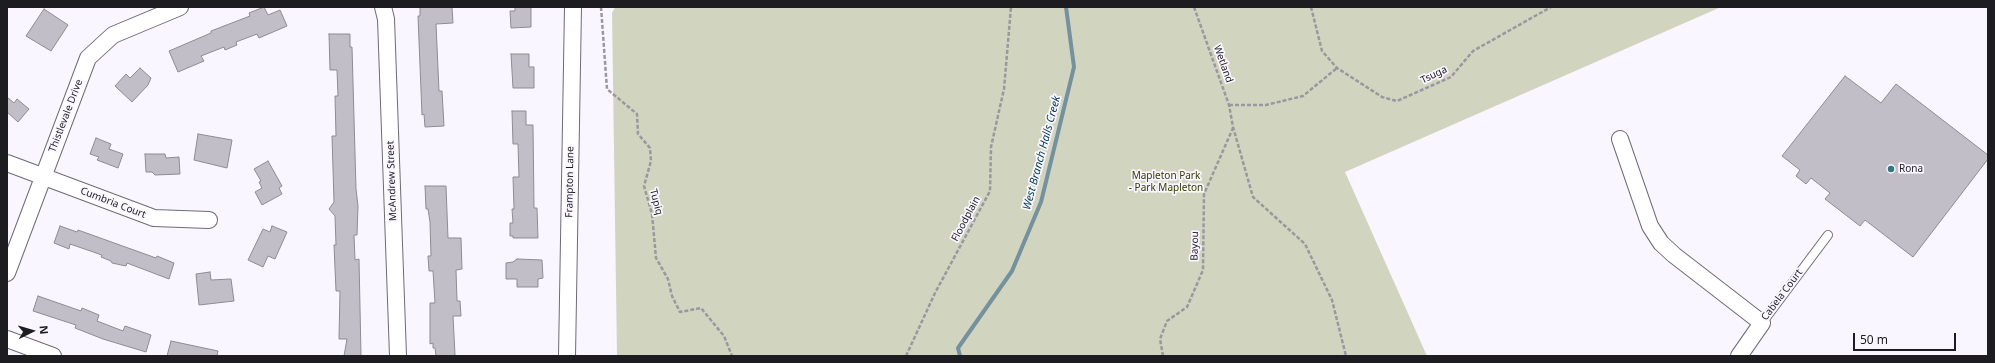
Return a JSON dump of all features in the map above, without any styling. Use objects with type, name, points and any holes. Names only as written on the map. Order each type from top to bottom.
[{"type":"street","name":"Thistlevale Drive","points":[[7,273],[88,58],[113,35],[180,7]]},
{"type":"street","name":"McAndrew Street","points":[[383,7],[386,19],[398,356]]},
{"type":"street","name":"Frampton Lane","points":[[567,356],[574,7]]},
{"type":"street","points":[[1620,139],[1650,226],[1661,243],[1674,255],[1762,323]]},
{"type":"street","name":"Cumbria Court","points":[[7,163],[154,218],[209,220]]},
{"type":"street","name":"Cabela Court","points":[[1739,356],[1762,323]]},
{"type":"street","points":[[7,339],[53,356]]},
{"type":"lane","name":"Cabela Court","points":[[1762,323],[1828,235]]},
{"type":"path","name":"Tupiq","points":[[602,7],[607,89],[637,114],[638,134],[650,148],[651,161],[644,186],[652,214],[656,258],[668,280],[672,296],[680,312],[700,308],[724,336],[732,356]]},
{"type":"path","name":"Floodplain","points":[[906,356],[935,293],[990,191],[991,147],[1004,90],[1010,7]]},
{"type":"path","name":"Wetland","points":[[1194,7],[1230,105],[1234,127],[1253,197],[1305,244],[1332,300],[1346,356]]},
{"type":"path","name":"Tsuga","points":[[1311,7],[1322,51],[1337,68],[1382,97],[1397,100],[1451,77],[1473,51],[1551,7]]},
{"type":"path","points":[[1230,105],[1266,105],[1303,96],[1337,68]]},
{"type":"path","name":"Bayou","points":[[1163,356],[1160,339],[1167,321],[1187,307],[1203,270],[1204,194],[1234,127]]},
{"type":"green space","name":"Mapleton Park - Park Mapleton","points":[[615,7],[1721,7],[1345,172],[1427,356],[617,356],[612,13]]},
{"type":"building","points":[[264,7],[268,15],[280,10],[287,26],[259,38],[257,34],[236,42],[237,45],[225,50],[224,47],[201,56],[204,61],[178,72],[169,51],[211,33],[211,31],[250,16],[249,13]]},
{"type":"building","points":[[420,7],[452,7],[453,23],[436,24],[439,91],[442,91],[444,126],[425,127],[424,114],[422,115],[418,16],[420,16]]},
{"type":"building","points":[[515,7],[531,7],[531,27],[511,28],[510,11],[515,11]]},
{"type":"building","points":[[44,9],[68,25],[51,51],[26,36]]},
{"type":"building","points":[[329,34],[350,34],[350,47],[352,47],[356,189],[358,206],[357,235],[354,235],[355,260],[359,259],[361,356],[344,356],[347,339],[339,339],[340,291],[336,291],[334,245],[336,245],[335,216],[329,209],[334,202],[332,136],[336,136],[335,96],[338,96],[337,70],[330,70]]},
{"type":"building","points":[[511,54],[529,54],[529,67],[534,67],[534,88],[513,88]]},
{"type":"building","points":[[140,68],[151,78],[148,85],[132,102],[115,86],[126,74],[130,78]]},
{"type":"building","points":[[1845,76],[1881,103],[1896,84],[1988,155],[1988,159],[1913,257],[1865,220],[1860,226],[1825,199],[1830,193],[1811,178],[1806,184],[1796,176],[1800,170],[1782,156]]},
{"type":"building","points":[[7,97],[14,103],[17,99],[29,109],[18,122],[7,112]]},
{"type":"building","points":[[512,111],[526,111],[526,125],[533,125],[534,208],[537,208],[538,238],[513,238],[513,236],[510,236],[510,223],[513,223],[512,209],[514,209],[513,177],[519,177],[518,144],[513,144]]},
{"type":"building","points":[[198,134],[232,140],[227,168],[194,160]]},
{"type":"building","points":[[96,138],[111,144],[109,149],[123,154],[118,168],[97,160],[99,157],[90,154]]},
{"type":"building","points":[[145,154],[165,154],[166,158],[179,157],[180,174],[155,175],[152,172],[146,172]]},
{"type":"building","points":[[268,161],[282,186],[279,188],[282,194],[262,205],[255,192],[262,188],[259,182],[261,181],[254,169]]},
{"type":"building","points":[[425,186],[446,186],[448,238],[461,238],[462,269],[456,270],[457,301],[460,301],[461,316],[453,316],[455,355],[451,356],[436,356],[433,343],[430,344],[430,303],[435,303],[433,271],[429,271],[428,256],[431,256],[430,222],[428,209],[426,209]]},
{"type":"building","points":[[60,226],[77,232],[78,230],[174,263],[169,279],[127,263],[126,266],[112,263],[111,261],[101,257],[102,255],[70,244],[69,249],[54,243]]},
{"type":"building","points":[[272,226],[287,232],[275,259],[268,256],[263,267],[248,260],[263,229],[270,232]]},
{"type":"building","points":[[517,259],[542,260],[543,278],[538,279],[538,287],[517,287],[517,279],[506,279],[506,263],[513,262]]},
{"type":"building","points":[[210,272],[211,280],[231,279],[234,301],[199,305],[196,274]]},
{"type":"building","points":[[38,296],[81,311],[82,308],[99,315],[97,321],[123,331],[125,326],[151,335],[146,352],[103,339],[75,328],[76,325],[33,311]]},
{"type":"building","points":[[171,341],[218,351],[217,356],[167,356]]},
{"type":"waterway","name":"West Branch Halls Creek","points":[[960,356],[958,348],[1012,271],[1041,202],[1074,67],[1066,7]]},
{"type":"place","name":"Rona","points":[[1891,169]]}]
